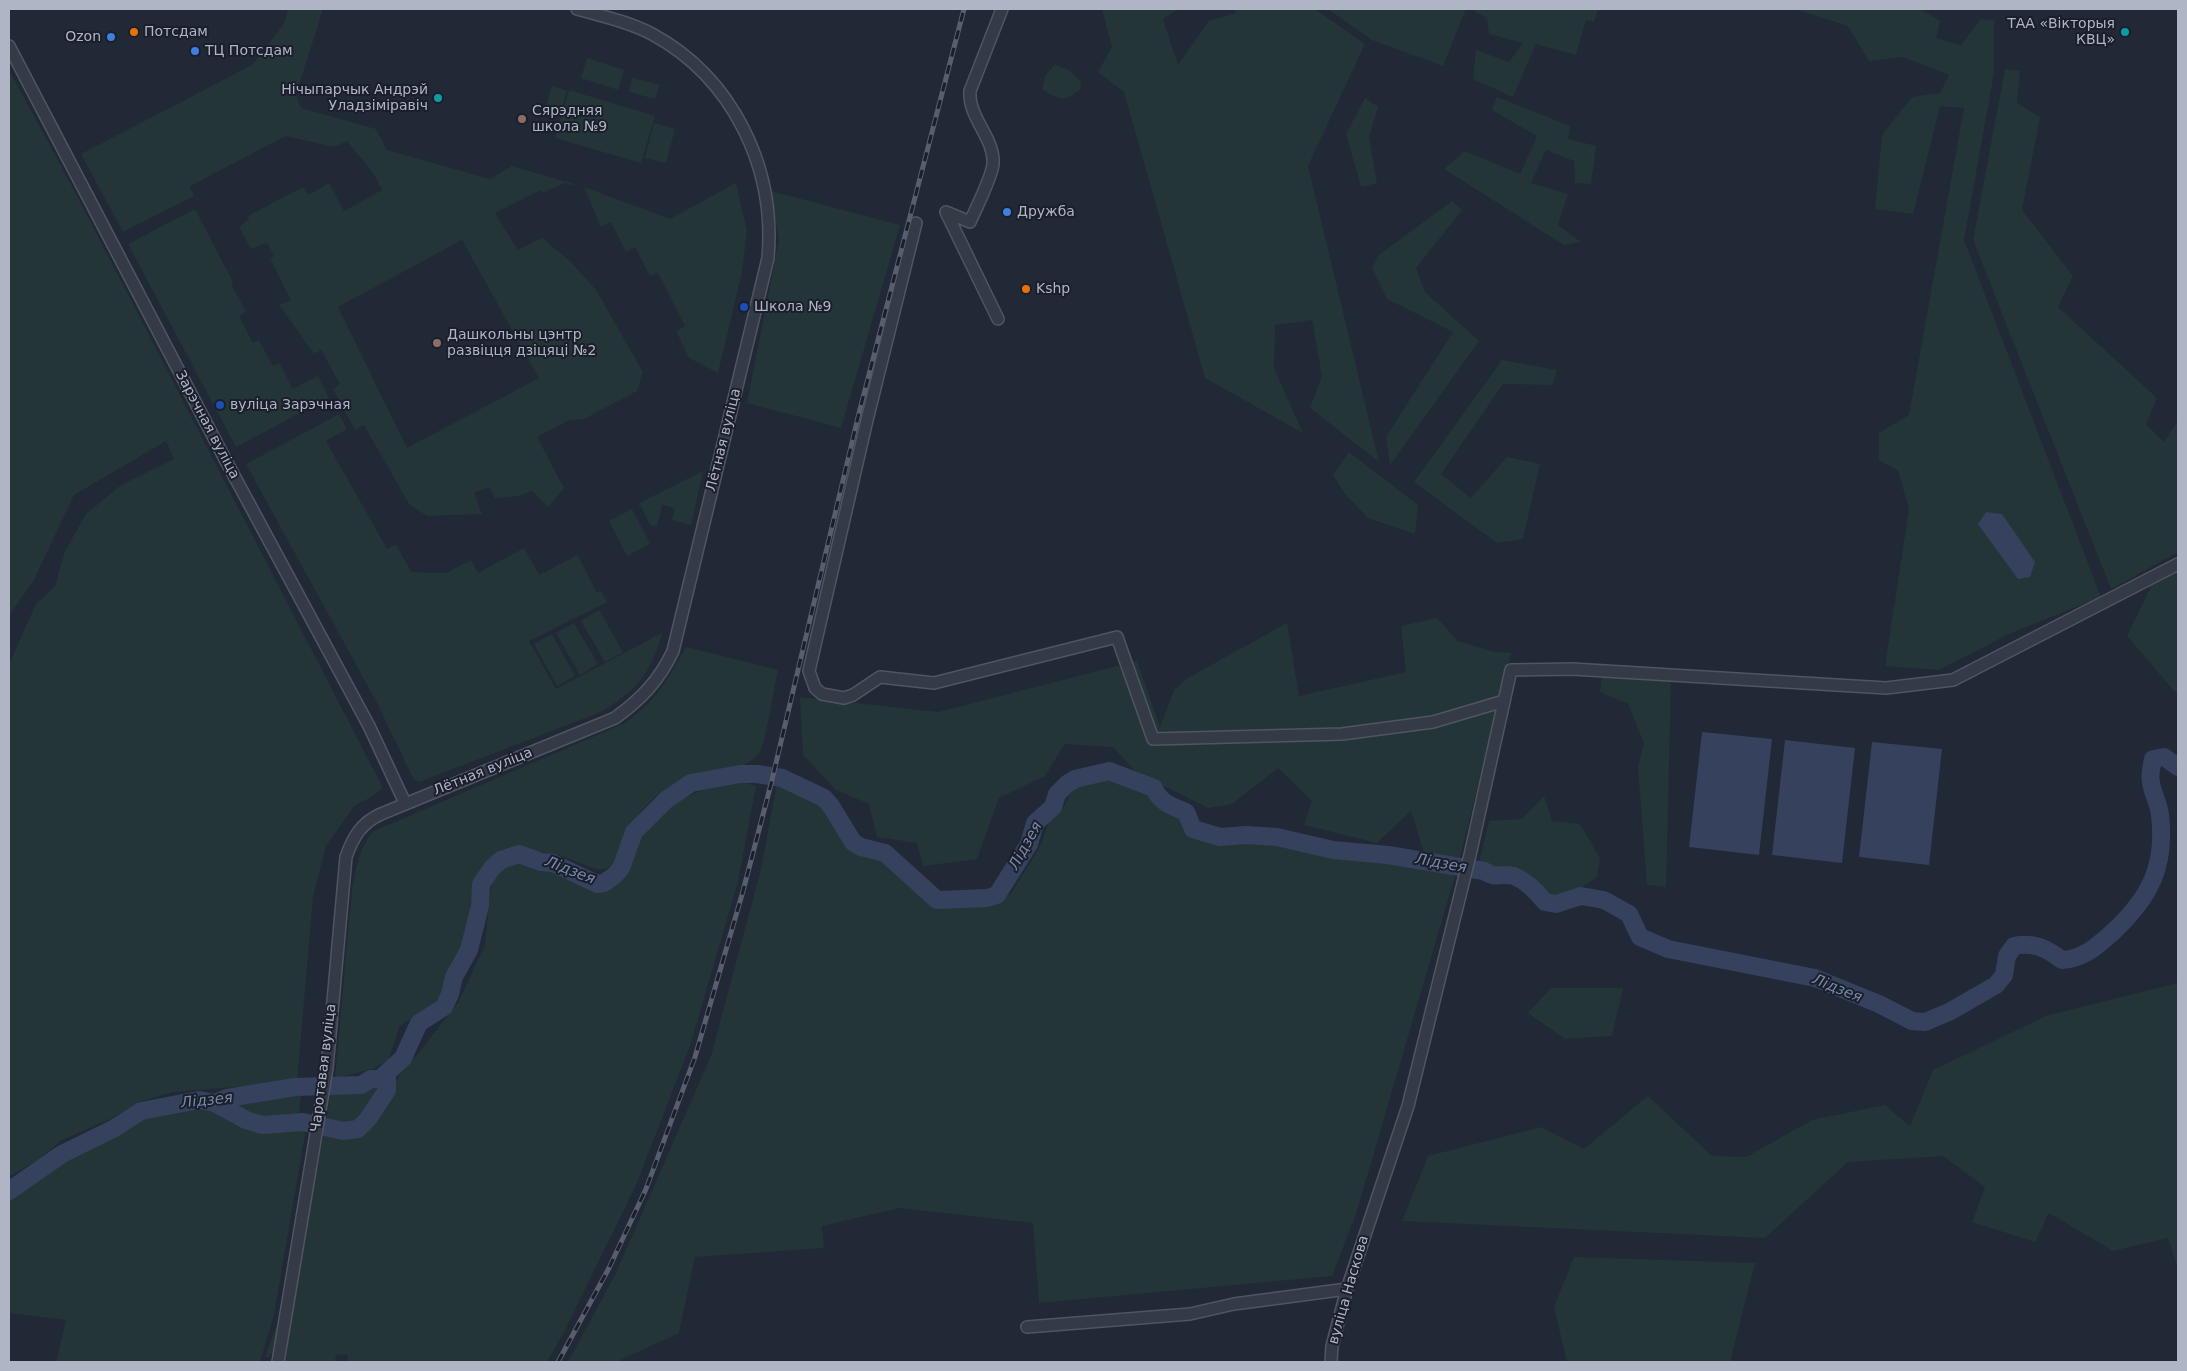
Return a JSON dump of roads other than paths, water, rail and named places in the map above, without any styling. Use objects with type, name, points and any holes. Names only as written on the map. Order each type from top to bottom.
[{"type":"street","name":"Лётная вуліца","points":[[406,803],[615,718],[644,695],[662,672],[673,652],[768,258],[769,217],[758,165],[743,127],[715,84],[701,68],[651,34],[618,20],[577,9]]},
{"type":"street","points":[[998,320],[946,212],[970,222],[993,165],[988,144],[972,109],[970,91],[1002,9]]},
{"type":"street","name":"Зарэчная вуліца","points":[[9,46],[225,459],[369,726],[406,803]]},
{"type":"street","points":[[916,223],[867,420],[809,671],[814,688],[822,694],[844,698],[853,695],[880,677],[934,682],[1117,637],[1154,739],[1342,734],[1432,722],[1504,701]]},
{"type":"street","name":"вуліца Наскова","points":[[1331,1362],[1332,1346],[1347,1289],[1408,1106],[1470,855],[1511,670],[1572,669],[1886,688],[1953,680],[2178,564]]},
{"type":"street","name":"Чаротавая вуліца","points":[[278,1362],[327,1068],[346,857],[352,839],[362,826],[371,819],[406,803]]},
{"type":"street","points":[[1027,1327],[1190,1314],[1234,1304],[1347,1289]]},
{"type":"water","points":[[1986,512],[2002,514],[2035,562],[2030,577],[2018,579],[1978,524]]},
{"type":"water","points":[[1702,732],[1772,739],[1759,855],[1689,847]]},
{"type":"water","points":[[1785,740],[1855,748],[1842,863],[1772,855]]},
{"type":"water","points":[[1872,742],[1942,749],[1929,865],[1859,857]]},
{"type":"waterway","name":"Лідзея","points":[[9,1191],[62,1154],[113,1129],[141,1111],[199,1100],[215,1103],[227,1098],[295,1087],[361,1085],[371,1079],[380,1079],[403,1058],[419,1023],[444,1007],[450,994],[454,977],[469,950],[480,906],[481,884],[492,868],[501,860],[519,854],[541,862],[553,863],[597,884],[604,883],[621,868],[634,832],[666,800],[691,783],[740,774],[757,774],[782,778],[824,798],[853,842],[861,847],[885,853],[937,900],[987,898],[997,895],[1029,844],[1035,823],[1053,807],[1057,794],[1075,779],[1109,771],[1154,788],[1163,801],[1186,812],[1193,829],[1220,837],[1246,835],[1277,837],[1333,850],[1388,855],[1484,871],[1492,875],[1514,876],[1531,887],[1545,902],[1556,904],[1581,896],[1604,900],[1629,914],[1640,937],[1668,949],[1815,978],[1879,1004],[1912,1021],[1925,1022],[1949,1012],[1996,985],[2004,975],[2007,956],[2014,946],[2028,945],[2040,947],[2062,960],[2070,959],[2084,954],[2096,946],[2127,918],[2146,893],[2158,865],[2161,833],[2160,815],[2150,779],[2153,759],[2164,757],[2178,767]]},
{"type":"waterway","points":[[215,1103],[246,1120],[262,1125],[303,1122],[343,1131],[358,1129],[368,1119],[387,1090],[387,1075]]},
{"type":"railway","points":[[558,1362],[609,1268],[646,1189],[695,1057],[743,891],[771,784],[859,413],[964,9]]},
{"type":"place","name":"Потсдам","points":[[134,32]]},
{"type":"place","name":"ТАА «Вікторыя КВЦ»","points":[[2125,32]]},
{"type":"place","name":"Ozon","points":[[111,37]]},
{"type":"place","name":"ТЦ Потсдам","points":[[195,51]]},
{"type":"place","name":"Нічыпарчык Андрэй Уладзіміравіч","points":[[438,98]]},
{"type":"place","name":"Сярэдняя школа №9","points":[[522,119]]},
{"type":"place","name":"Дружба","points":[[1007,212]]},
{"type":"place","name":"Kshp","points":[[1026,289]]},
{"type":"place","name":"Школа №9","points":[[744,307]]},
{"type":"place","name":"Дашкольны цэнтр развіцця дзіцяці №2","points":[[437,343]]},
{"type":"place","name":"вуліца Зарэчная","points":[[220,405]]}]
